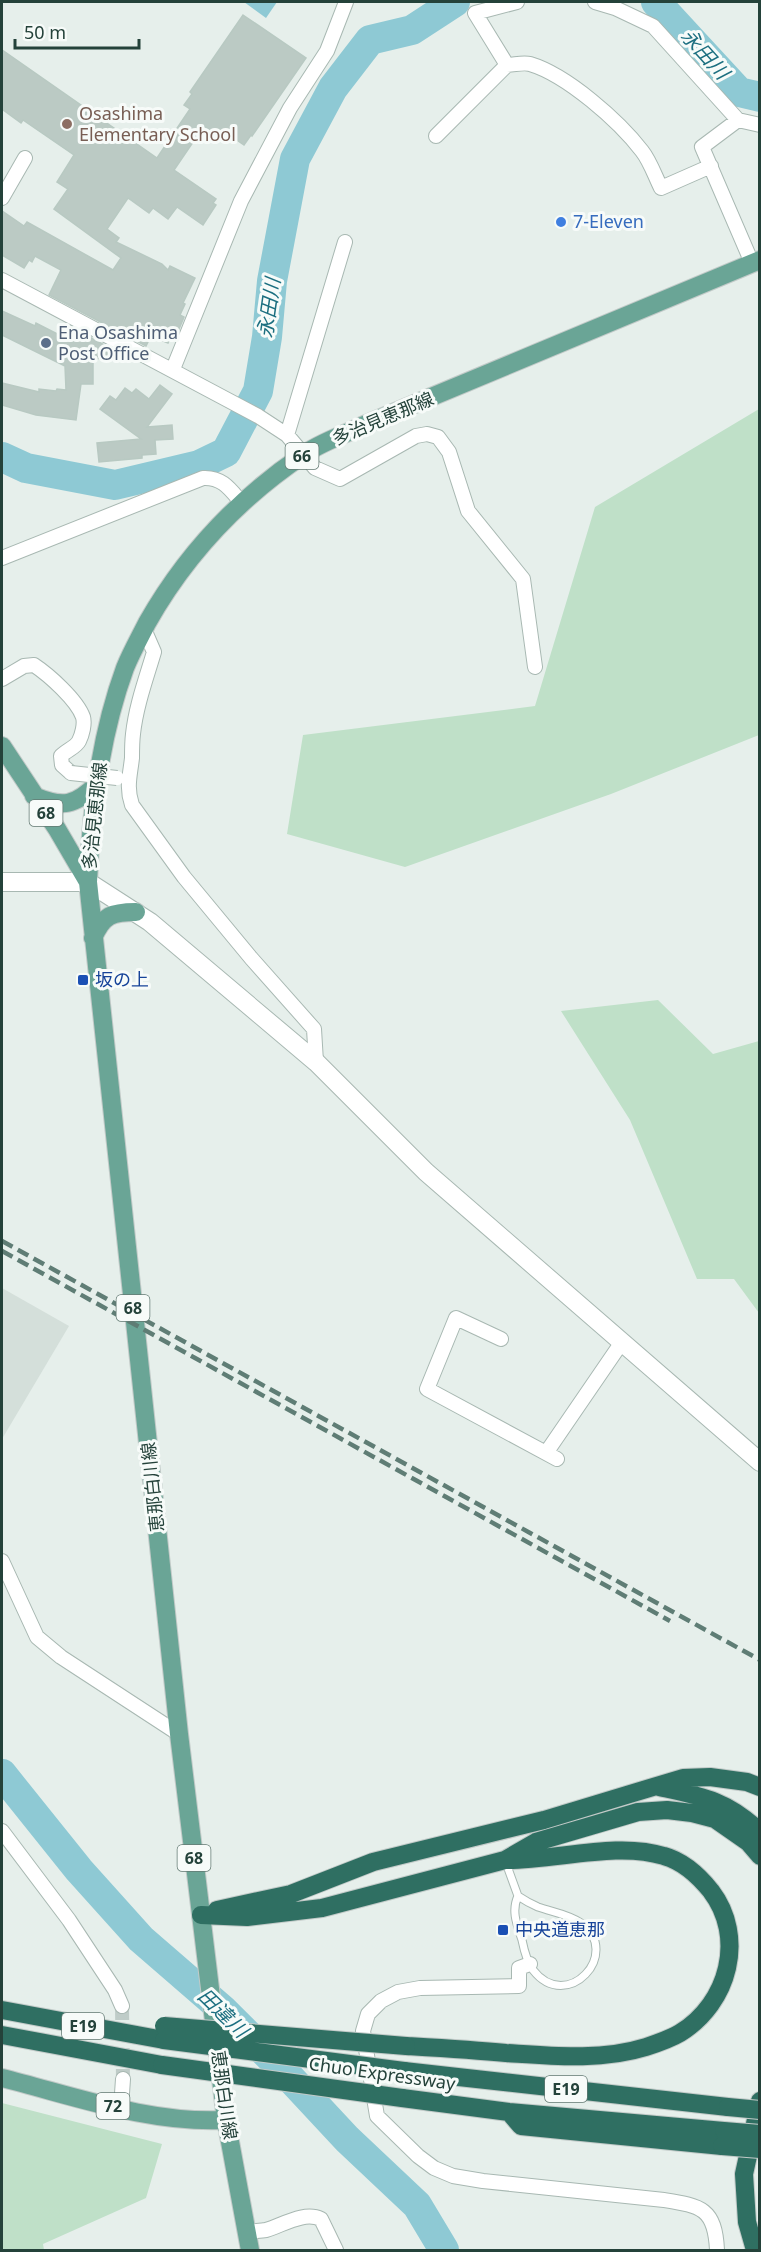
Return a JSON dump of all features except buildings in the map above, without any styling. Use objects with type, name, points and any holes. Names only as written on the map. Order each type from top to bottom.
[{"type":"highway","points":[[201,1914],[291,1894],[373,1862],[544,1820],[683,1778],[710,1777],[747,1782],[759,1787]]},
{"type":"highway","points":[[657,1787],[718,1802],[735,1810],[759,1832]]},
{"type":"highway","points":[[201,1914],[247,1917],[322,1908],[505,1860],[536,1842],[638,1812],[667,1810],[715,1819],[748,1842],[759,1856]]},
{"type":"highway","points":[[164,2033],[555,2056],[590,2056],[644,2048],[680,2033],[694,2022],[720,1989],[729,1964],[730,1951],[725,1920],[717,1899],[684,1865],[662,1855],[629,1851],[583,1853],[531,1861],[505,1860]]},
{"type":"highway","name":"E19","points":[[2,2010],[80,2025],[164,2033]]},
{"type":"highway","name":"Chuo Expressway","points":[[164,2033],[404,2071],[759,2110]]},
{"type":"highway","name":"Chuo Expressway","points":[[2,2034],[162,2065],[402,2098],[723,2139],[759,2134]]},
{"type":"highway","points":[[755,2250],[747,2222],[744,2174],[759,2101]]},
{"type":"highway","points":[[723,2139],[759,2149]]},
{"type":"main road","name":"多治見恵那線","points":[[88,882],[91,822],[97,784],[105,741],[126,666],[166,590],[205,538],[242,502],[304,454],[364,425],[756,262]]},
{"type":"main road","name":"恵那白川線","points":[[2,746],[57,829],[88,882],[179,1734],[226,2120],[250,2250]]},
{"type":"main road","points":[[34,796],[49,802],[72,802],[84,797],[97,784]]},
{"type":"main road","points":[[93,938],[98,926],[106,918],[116,912],[136,912]]},
{"type":"main road","name":"72","points":[[2,2078],[121,2108],[180,2120],[226,2120]]},
{"type":"street","points":[[173,369],[241,201],[290,108],[327,51],[346,2]]},
{"type":"street","points":[[507,65],[475,13],[517,2]]},
{"type":"street","points":[[594,2],[653,26],[738,120],[759,126]]},
{"type":"street","points":[[436,136],[507,65],[528,63],[550,73],[614,118],[644,153],[661,188],[711,166]]},
{"type":"street","points":[[738,120],[702,147],[756,262]]},
{"type":"street","points":[[2,198],[25,158]]},
{"type":"street","points":[[287,435],[345,242]]},
{"type":"street","points":[[2,280],[258,416],[287,435],[315,468],[340,479],[416,436],[427,434],[438,436],[449,452],[468,512],[523,579],[535,667]]},
{"type":"street","points":[[2,558],[203,478],[213,477],[224,483],[242,502]]},
{"type":"street","points":[[122,779],[132,761],[132,735],[137,707],[154,652],[144,629]]},
{"type":"street","points":[[2,679],[24,666],[34,665],[64,691],[84,718],[82,734],[77,744],[61,756],[62,765],[71,773],[122,779]]},
{"type":"street","points":[[122,779],[132,805],[184,877],[250,958],[314,1029],[316,1062]]},
{"type":"street","points":[[2,882],[88,882],[150,922],[316,1062],[426,1172],[759,1462]]},
{"type":"street","points":[[501,1339],[456,1318],[427,1389],[551,1456],[622,1342]]},
{"type":"street","points":[[2,1561],[37,1637],[61,1656],[179,1734]]},
{"type":"street","points":[[2,1832],[69,1920],[115,1990],[122,2006]]},
{"type":"street","points":[[530,1964],[519,1968],[519,1986],[420,1988],[398,1992],[381,2001],[368,2014],[363,2031],[377,2116],[426,2162],[453,2176],[664,2200],[705,2211],[714,2223],[717,2250]]},
{"type":"street","points":[[121,2108],[123,2079]]},
{"type":"street","points":[[247,2232],[264,2230],[299,2218],[314,2216],[321,2219],[336,2250]]},
{"type":"lane","points":[[505,1860],[518,1896],[538,1906],[567,1915],[590,1931],[595,1943],[591,1968],[584,1978],[573,1984],[559,1985],[546,1980],[534,1971],[514,1917],[514,1904],[518,1896]]},
{"type":"shaded area","points":[[2,1288],[69,1326],[2,1439]]},
{"type":"green space","points":[[759,409],[759,735],[611,794],[405,867],[287,834],[303,735],[535,706],[595,507]]},
{"type":"green space","points":[[658,1000],[713,1054],[759,1041],[759,1313],[734,1279],[697,1279],[630,1120],[561,1011]]},
{"type":"green space","points":[[2,2103],[162,2144],[146,2198],[43,2244],[44,2250],[2,2250]]},
{"type":"water","points":[[244,2],[277,2],[266,18]]},
{"type":"waterway","name":"永田川","points":[[2,457],[26,468],[115,485],[199,465],[226,452],[258,391],[267,337],[272,281],[295,159],[333,88],[370,40],[412,30],[455,2]]},
{"type":"waterway","name":"永田川","points":[[656,2],[739,92],[760,97]]},
{"type":"waterway","name":"田違川","points":[[2,1774],[79,1870],[141,1939],[223,2010],[347,2139],[417,2205],[444,2250]]},
{"type":"tunnel","points":[[122,2006],[123,2079]]},
{"type":"railway","points":[[2,1241],[760,1660]]},
{"type":"railway","points":[[2,1251],[670,1621]]},
{"type":"place","name":"Osashima Elementary School","points":[[67,124]]},
{"type":"place","name":"7-Eleven","points":[[561,222]]},
{"type":"place","name":"Ena Osashima Post Office","points":[[46,343]]},
{"type":"place","name":"坂の上","points":[[83,980]]},
{"type":"place","name":"中央道恵那","points":[[503,1930]]}]
